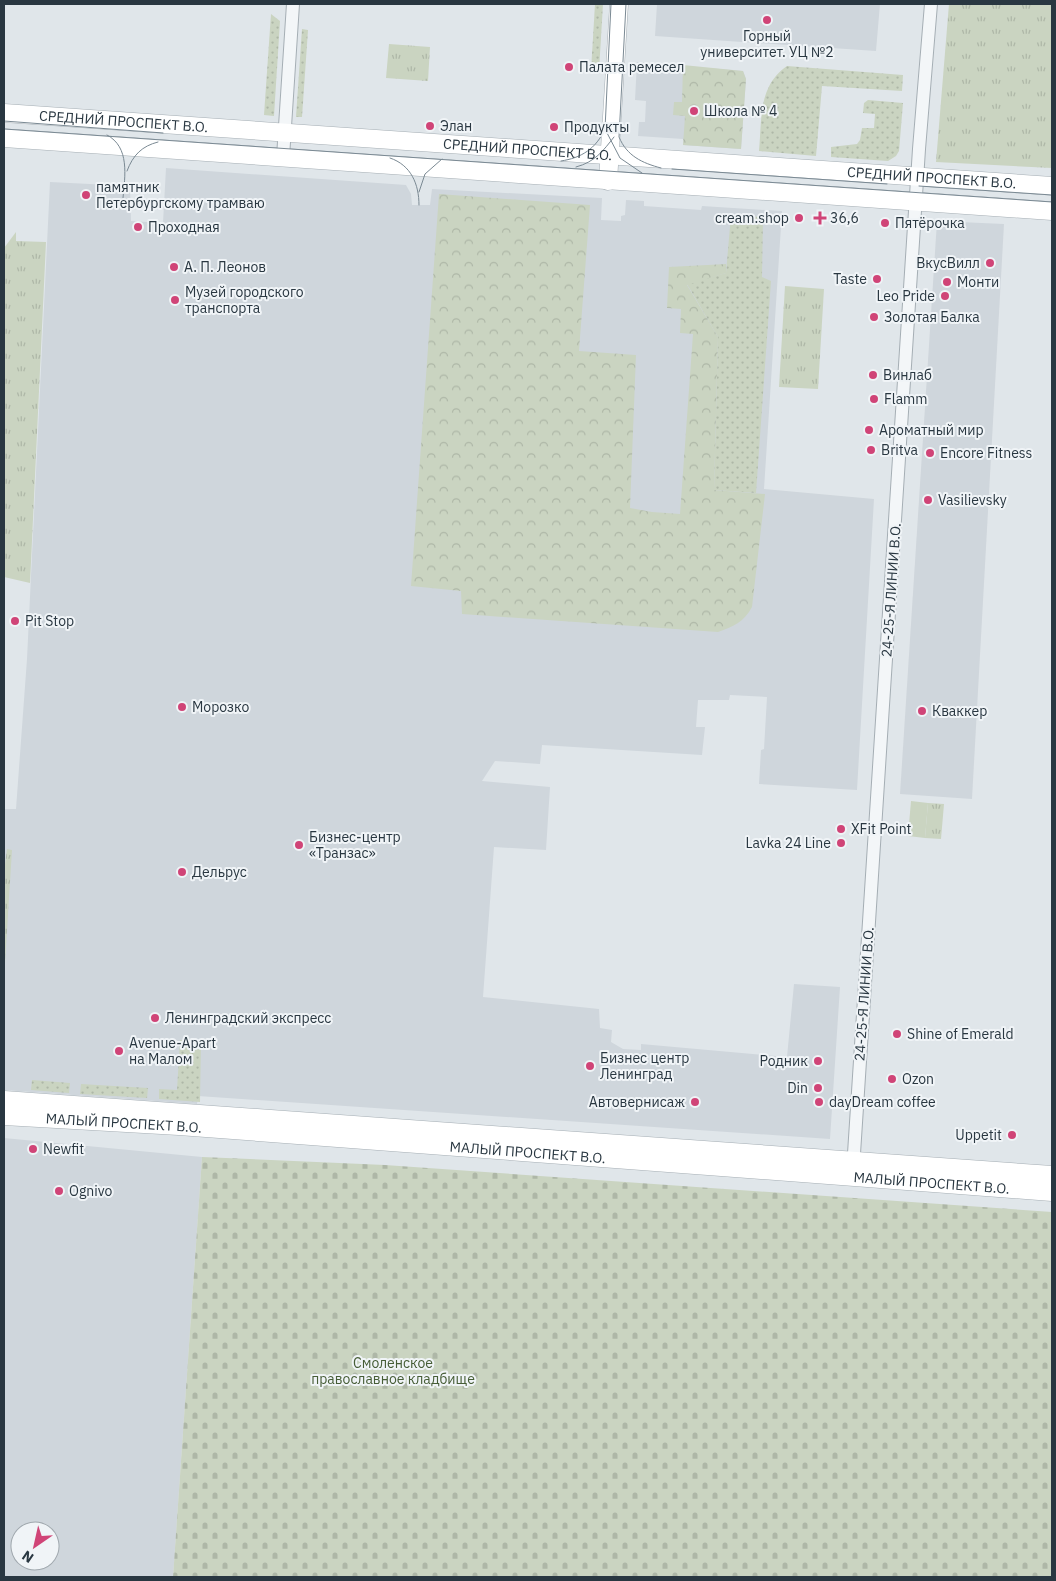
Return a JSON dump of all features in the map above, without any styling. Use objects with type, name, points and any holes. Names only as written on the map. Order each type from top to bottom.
[{"type":"main road","points":[[608,181],[619,4]]},
{"type":"main road","name":"СРЕДНИЙ ПРОСПЕКТ В.О.","points":[[4,113],[1052,186]]},
{"type":"main road","name":"СРЕДНИЙ ПРОСПЕКТ В.О.","points":[[4,138],[1052,211]]},
{"type":"main road","name":"МАЛЫЙ ПРОСПЕКТ В.О.","points":[[4,1100],[853,1169],[1052,1192]]},
{"type":"main road","name":"МАЛЫЙ ПРОСПЕКТ В.О.","points":[[4,1116],[853,1169],[1052,1175]]},
{"type":"street","points":[[283,157],[293,4]]},
{"type":"street","name":"24-25-Я ЛИНИИ В.О.","points":[[853,1169],[916,202],[931,4]]},
{"type":"shaded area","name":"Горный университет. УЦ №2","points":[[657,4],[880,4],[876,51],[655,36]]},
{"type":"shaded area","name":"Школа № 4","points":[[637,62],[743,71],[746,79],[741,149],[683,145],[683,139],[638,136],[639,122],[645,122],[646,101],[635,100]]},
{"type":"shaded area","points":[[166,168],[406,185],[411,194],[412,205],[430,205],[432,189],[602,198],[601,220],[621,221],[621,216],[625,215],[626,200],[644,201],[644,206],[701,210],[702,206],[782,211],[764,489],[874,499],[857,790],[759,784],[761,750],[764,749],[767,697],[730,695],[729,700],[698,700],[696,727],[705,727],[702,755],[542,745],[540,764],[495,761],[482,781],[550,787],[546,850],[494,847],[483,997],[599,1009],[600,1028],[612,1030],[611,1042],[623,1049],[641,1050],[641,1044],[787,1057],[794,984],[840,987],[830,1139],[198,1096],[197,1104],[4,1090],[4,809],[16,809],[27,659],[50,182],[130,186],[131,221],[163,223]]},
{"type":"shaded area","points":[[937,221],[1004,224],[972,799],[900,794]]},
{"type":"shaded area","points":[[4,1138],[202,1157],[173,1577],[4,1577]]},
{"type":"green space","points":[[595,4],[603,4],[599,71],[591,71]]},
{"type":"green space","points":[[949,4],[1052,4],[1052,168],[936,162]]},
{"type":"green space","points":[[271,14],[280,21],[274,116],[264,115]]},
{"type":"green space","points":[[302,29],[308,30],[302,117],[296,117]]},
{"type":"green space","points":[[389,44],[430,47],[428,81],[386,78]]},
{"type":"green space","name":"Школа № 4","points":[[683,65],[743,71],[746,79],[741,149],[683,145],[685,116],[673,115],[674,102],[682,102]]},
{"type":"green space","points":[[787,66],[903,75],[902,91],[822,86],[816,156],[759,151],[763,104],[766,93],[778,74]]},
{"type":"green space","points":[[868,100],[903,103],[899,151],[896,156],[888,161],[831,157],[831,147],[857,144],[860,140],[862,128],[874,128],[875,114],[863,113],[864,103]]},
{"type":"green space","points":[[439,194],[590,205],[579,351],[636,355],[630,508],[680,514],[693,334],[680,333],[681,309],[667,308],[669,267],[726,264],[726,273],[687,285],[718,337],[714,490],[765,494],[752,607],[738,623],[718,632],[462,614],[461,591],[411,586]]},
{"type":"green space","points":[[731,215],[763,217],[762,277],[771,281],[756,493],[714,490],[718,337],[687,284],[726,273]]},
{"type":"green space","points":[[16,232],[16,241],[46,242],[30,583],[4,577],[4,248]]},
{"type":"green space","points":[[785,286],[824,289],[818,389],[779,387]]},
{"type":"green space","points":[[911,801],[928,803],[925,838],[908,836]]},
{"type":"green space","points":[[928,803],[944,804],[941,839],[925,838]]},
{"type":"green space","points":[[7,849],[12,850],[4,979],[4,872]]},
{"type":"green space","points":[[180,1040],[201,1042],[200,1102],[159,1099],[159,1089],[177,1090]]},
{"type":"green space","points":[[32,1080],[70,1083],[69,1093],[31,1090]]},
{"type":"green space","points":[[81,1084],[148,1088],[147,1098],[80,1094]]},
{"type":"green space","name":"Смоленское православное кладбище","points":[[202,1157],[385,1165],[1052,1212],[1052,1577],[173,1577]]},
{"type":"tram line","points":[[611,4],[605,129],[620,158],[642,173]]},
{"type":"tram line","points":[[626,4],[619,137],[626,149],[636,158],[661,168]]},
{"type":"tram line","points":[[4,121],[163,133]]},
{"type":"tram line","points":[[4,129],[1052,202]]},
{"type":"tram line","points":[[561,161],[575,158],[587,151],[597,142],[605,129]]},
{"type":"tram line","points":[[107,135],[114,140],[123,154],[125,172],[123,198]]},
{"type":"tram line","points":[[576,167],[593,159],[614,137]]},
{"type":"tram line","points":[[127,171],[132,160],[139,152],[147,146],[158,142]]},
{"type":"tram line","points":[[390,158],[403,165],[412,176],[419,197],[419,205]]},
{"type":"tram line","points":[[419,192],[425,174],[442,159]]},
{"type":"tram line","points":[[672,169],[887,184]]},
{"type":"tram line","points":[[919,186],[1052,195]]},
{"type":"place","name":"Горный университет. УЦ №2","points":[[767,20]]},
{"type":"place","name":"Палата ремесел","points":[[569,67]]},
{"type":"place","name":"Школа № 4","points":[[694,111]]},
{"type":"place","name":"Элан","points":[[430,126]]},
{"type":"place","name":"Продукты","points":[[554,127]]},
{"type":"place","name":"памятник Петербургскому трамваю","points":[[86,195]]},
{"type":"place","name":"cream.shop","points":[[799,218]]},
{"type":"place","name":"36,6","points":[[820,218]]},
{"type":"place","name":"Пятёрочка","points":[[885,223]]},
{"type":"place","name":"Проходная","points":[[138,227]]},
{"type":"place","name":"ВкусВилл","points":[[990,263]]},
{"type":"place","name":"А. П. Леонов","points":[[174,267]]},
{"type":"place","name":"Taste","points":[[877,279]]},
{"type":"place","name":"Монти","points":[[947,282]]},
{"type":"place","name":"Leo Pride","points":[[945,296]]},
{"type":"place","name":"Музей городского транспорта","points":[[175,300]]},
{"type":"place","name":"Золотая Балка","points":[[874,317]]},
{"type":"place","name":"Винлаб","points":[[873,375]]},
{"type":"place","name":"Flamm","points":[[874,399]]},
{"type":"place","name":"Ароматный мир","points":[[869,430]]},
{"type":"place","name":"Britva","points":[[871,450]]},
{"type":"place","name":"Encore Fitness","points":[[930,453]]},
{"type":"place","name":"Vasilievsky","points":[[928,500]]},
{"type":"place","name":"Pit Stop","points":[[15,621]]},
{"type":"place","name":"Морозко","points":[[182,707]]},
{"type":"place","name":"Кваккер","points":[[922,711]]},
{"type":"place","name":"XFit Point","points":[[841,829]]},
{"type":"place","name":"Lavka 24 Line","points":[[841,843]]},
{"type":"place","name":"Бизнес-центр «Транзас»","points":[[299,845]]},
{"type":"place","name":"Дельрус","points":[[182,872]]},
{"type":"place","name":"Ленинградский экспресс","points":[[155,1018]]},
{"type":"place","name":"Shine of Emerald","points":[[897,1034]]},
{"type":"place","name":"Аvenue-Apart на Малом","points":[[119,1051]]},
{"type":"place","name":"Родник","points":[[818,1061]]},
{"type":"place","name":"Бизнес центр Ленинград","points":[[590,1066]]},
{"type":"place","name":"Ozon","points":[[892,1079]]},
{"type":"place","name":"Din","points":[[818,1088]]},
{"type":"place","name":"Автовернисаж","points":[[695,1102]]},
{"type":"place","name":"dayDream coffee","points":[[819,1102]]},
{"type":"place","name":"Uppetit","points":[[1012,1135]]},
{"type":"place","name":"Newfit","points":[[33,1149]]},
{"type":"place","name":"Ognivo","points":[[59,1191]]}]
